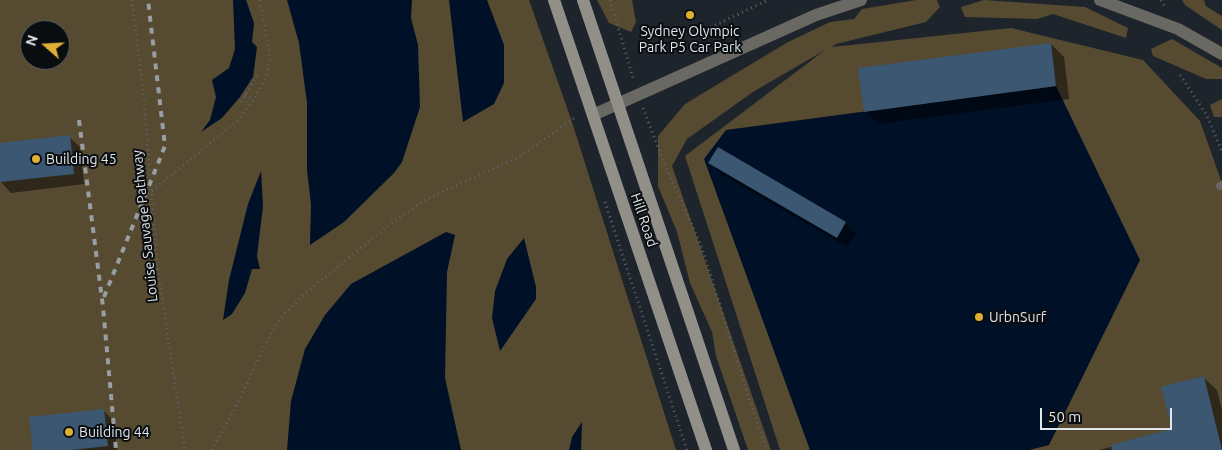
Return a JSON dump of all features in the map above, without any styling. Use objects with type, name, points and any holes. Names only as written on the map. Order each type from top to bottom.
[{"type":"street","name":"Hill Road","points":[[554,0],[706,450]]},
{"type":"street","name":"Hill Road","points":[[584,0],[617,105],[734,450]]},
{"type":"street","points":[[592,115],[816,15],[861,0]]},
{"type":"street","points":[[1100,0],[1178,29],[1222,54]]},
{"type":"path","name":"Louise Sauvage Pathway","points":[[132,0],[144,100],[157,264],[185,450]]},
{"type":"path","points":[[151,191],[237,121],[254,100],[266,77],[270,58],[269,42],[260,0]]},
{"type":"path","points":[[610,0],[632,76]]},
{"type":"path","points":[[697,34],[768,0]]},
{"type":"path","points":[[241,102],[256,75]]},
{"type":"path","points":[[1180,75],[1206,114],[1222,151]]},
{"type":"path","points":[[245,95],[254,100]]},
{"type":"path","points":[[574,109],[579,126]]},
{"type":"path","points":[[646,116],[702,248],[767,450]]},
{"type":"path","points":[[212,450],[236,406],[269,337],[284,314],[302,297],[394,222],[427,200],[517,158],[576,117]]},
{"type":"path","points":[[604,200],[686,450]]},
{"type":"shaded area","points":[[0,0],[529,0],[571,119],[676,450],[0,450]]},
{"type":"shaded area","points":[[597,0],[632,0],[636,22],[631,32],[609,23]]},
{"type":"shaded area","name":"UrbnSurf","points":[[916,0],[937,0],[940,7],[926,22],[836,44],[832,47],[1011,28],[1143,60],[1200,121],[1222,183],[1222,450],[780,450],[685,156],[825,50],[753,92],[687,139],[672,166],[771,450],[748,450],[716,356],[712,332],[690,283],[677,232],[658,186],[658,136],[685,104],[788,42],[830,22],[854,19],[862,9]]},
{"type":"shaded area","points":[[984,0],[1085,7],[1128,28],[1126,38],[1053,14],[1037,19],[965,17],[961,7]]},
{"type":"shaded area","points":[[1182,0],[1204,0],[1206,6],[1222,16],[1222,30],[1185,5]]},
{"type":"shaded area","points":[[1172,39],[1222,68],[1222,79],[1206,79],[1153,56],[1151,49]]},
{"type":"shaded area","points":[[1222,99],[1222,117],[1214,117],[1210,105]]},
{"type":"water","points":[[233,0],[246,0],[254,23],[252,42],[257,47],[253,77],[240,97],[222,118],[201,132],[210,120],[216,97],[212,80],[229,68],[235,49]]},
{"type":"water","points":[[287,0],[412,0],[411,18],[418,45],[420,107],[402,162],[394,173],[344,222],[310,245],[311,204],[307,170],[307,103],[299,43]]},
{"type":"water","points":[[449,0],[487,0],[504,45],[504,83],[494,104],[463,122]]},
{"type":"water","name":"UrbnSurf","points":[[1056,86],[1140,260],[1049,445],[1029,450],[810,450],[704,159],[726,130]]},
{"type":"water","points":[[261,171],[263,206],[257,256],[260,269],[252,269],[245,293],[232,314],[223,320],[229,280],[248,204]]},
{"type":"water","points":[[446,232],[455,235],[447,272],[445,378],[461,450],[287,450],[291,401],[305,349],[325,315],[351,284]]},
{"type":"water","points":[[524,238],[536,287],[536,299],[500,351],[492,318],[495,291],[507,259]]},
{"type":"water","points":[[582,422],[581,450],[569,450],[572,437]]},
{"type":"building","points":[[1051,43],[1056,86],[864,112],[858,68]]},
{"type":"building","name":"Building 45","points":[[70,135],[74,174],[0,182],[0,143]]},
{"type":"building","points":[[718,147],[846,222],[837,238],[708,163]]},
{"type":"building","points":[[1204,376],[1222,450],[1112,450],[1111,445],[1172,429],[1161,387]]},
{"type":"building","name":"Building 44","points":[[104,409],[108,446],[71,450],[33,450],[29,417]]},
{"type":"railway","points":[[104,297],[165,146],[148,0]]},
{"type":"railway","points":[[79,120],[103,307],[116,450]]},
{"type":"place","name":"Sydney Olympic Park P5 Car Park","points":[[690,15]]},
{"type":"place","name":"Building 45","points":[[36,159]]},
{"type":"place","name":"UrbnSurf","points":[[979,317]]},
{"type":"place","name":"Building 44","points":[[69,432]]}]
